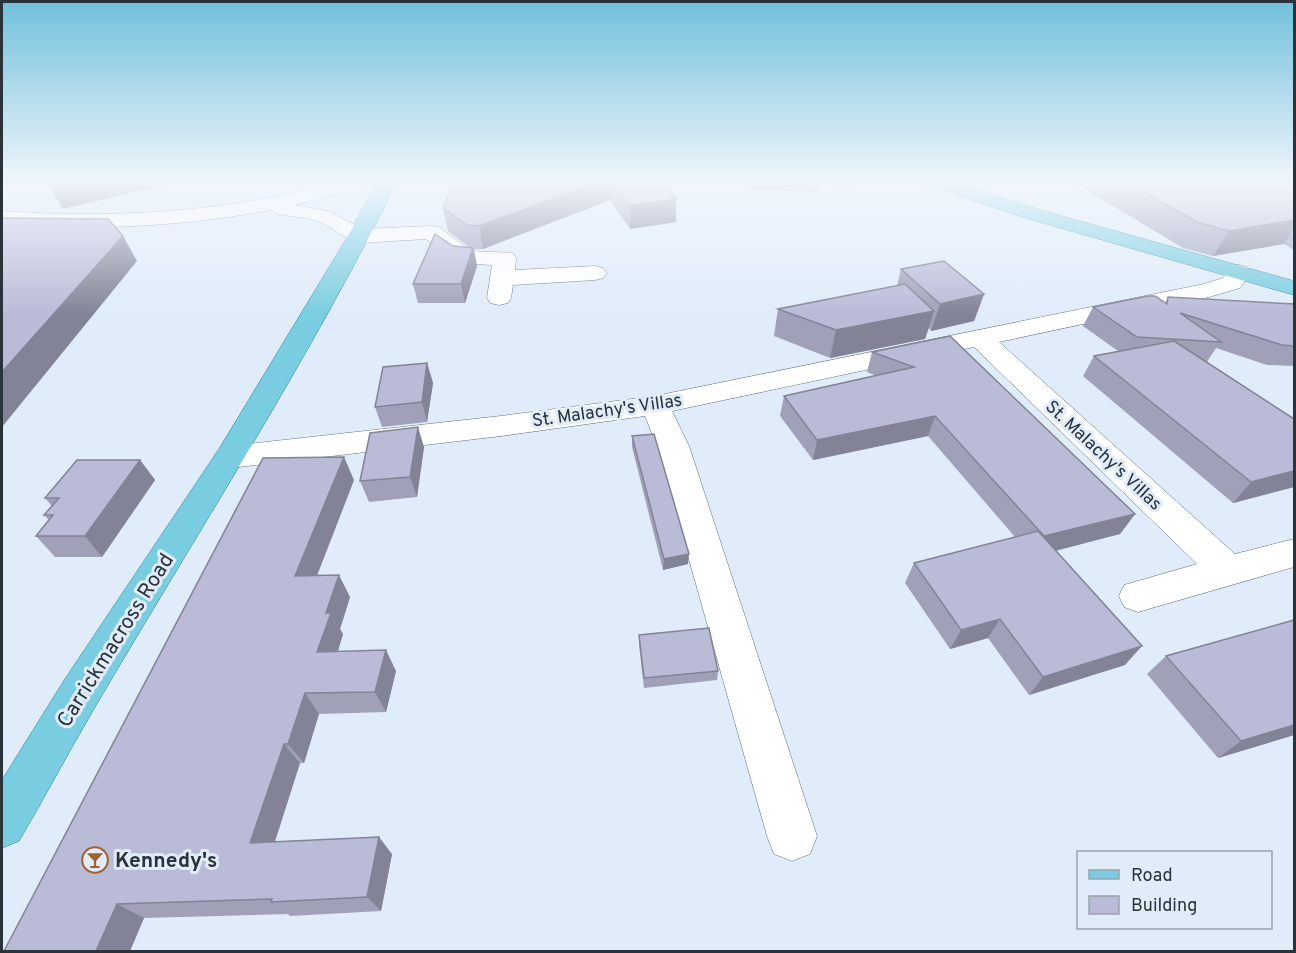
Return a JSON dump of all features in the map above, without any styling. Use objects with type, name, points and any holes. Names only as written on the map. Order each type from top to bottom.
[{"type":"main road","name":"Carrickmacross Road","points":[[2,824],[80,693],[230,457],[364,226]]},
{"type":"main road","points":[[1077,226],[1294,288]]},
{"type":"street","points":[[346,226],[359,236],[431,232],[466,258],[505,258],[500,288]]},
{"type":"street","points":[[500,288],[563,254]]},
{"type":"street","name":"St. Malachy's Villas","points":[[230,457],[501,426],[655,405],[1209,290],[1232,283],[1239,272]]},
{"type":"street","points":[[500,288],[595,273]]},
{"type":"street","name":"St. Malachy's Villas","points":[[981,339],[1228,572]]},
{"type":"street","points":[[655,405],[673,446],[792,836]]},
{"type":"street","points":[[1138,596],[1294,553]]},
{"type":"building","points":[[2,226],[115,226],[123,236],[2,372]]},
{"type":"building","points":[[1213,226],[1256,226],[1229,231]]},
{"type":"building","points":[[435,234],[453,246],[473,248],[461,284],[413,284]]},
{"type":"building","points":[[944,261],[984,294],[940,304],[901,269]]},
{"type":"building","points":[[905,284],[934,311],[836,330],[778,309]]},
{"type":"building","points":[[1155,296],[1167,304],[1168,297],[1294,304],[1294,346],[1282,345],[1180,313],[1221,342],[1137,337],[1093,307]]},
{"type":"building","points":[[950,336],[1135,514],[1044,536],[935,416],[817,440],[784,396],[914,367],[872,352]]},
{"type":"building","points":[[1174,341],[1294,419],[1294,471],[1251,482],[1094,356]]},
{"type":"building","points":[[427,363],[422,402],[375,407],[383,367]]},
{"type":"building","points":[[418,427],[410,477],[360,481],[370,433]]},
{"type":"building","points":[[654,434],[689,554],[664,559],[632,436]]},
{"type":"building","points":[[344,457],[295,576],[339,575],[326,613],[331,613],[317,652],[386,650],[375,692],[305,693],[288,744],[284,744],[250,843],[379,837],[367,897],[271,902],[272,899],[117,904],[96,951],[4,951],[263,458]]},
{"type":"building","points":[[77,460],[140,460],[85,536],[36,536],[53,515],[44,515],[59,498],[45,498]]},
{"type":"building","points":[[1038,531],[1142,646],[1043,677],[1000,619],[961,630],[914,563]]},
{"type":"building","points":[[1294,620],[1294,725],[1241,741],[1166,656]]},
{"type":"building","points":[[709,628],[718,671],[644,678],[639,635]]},
{"type":"place","name":"Kennedy's","points":[[95,860]]}]
